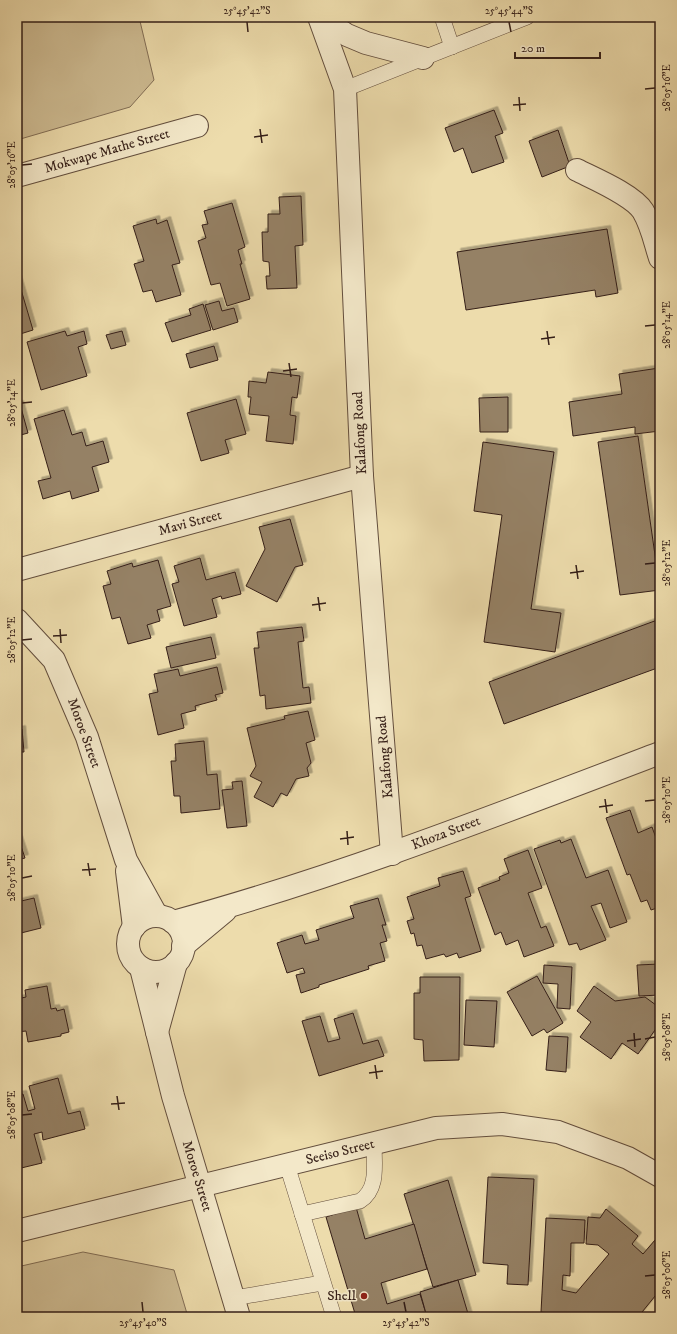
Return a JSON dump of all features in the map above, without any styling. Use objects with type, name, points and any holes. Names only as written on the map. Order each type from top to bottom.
[{"type":"street","points":[[319,17],[347,35],[366,43],[423,58]]},
{"type":"street","name":"Kalafong Road","points":[[319,17],[345,89],[362,476],[392,854]]},
{"type":"street","name":"Mokwape Mathe Street","points":[[17,176],[196,126]]},
{"type":"street","points":[[577,170],[621,192],[642,210],[653,233],[660,258]]},
{"type":"street","name":"Mavi Street","points":[[17,570],[362,476]]},
{"type":"street","name":"Moroe Street","points":[[17,620],[54,660],[86,737],[126,860],[134,927]]},
{"type":"street","name":"Khoza Street","points":[[165,919],[230,906],[392,854],[660,753]]},
{"type":"street","name":"Moroe Street","points":[[126,860],[165,919]]},
{"type":"street","name":"Khoza Street","points":[[180,955],[230,906]]},
{"type":"street","points":[[157,1035],[180,955],[179,928],[165,919],[148,917],[134,927],[128,943],[129,953],[141,968],[150,972],[159,972],[168,969],[180,955]]},
{"type":"street","name":"Moroe Street","points":[[141,968],[157,1035],[200,1186],[237,1307]]},
{"type":"street","name":"Seeiso Street","points":[[17,1231],[436,1128],[502,1124],[558,1132],[628,1158],[660,1176]]},
{"type":"lane","points":[[442,17],[452,47]]},
{"type":"lane","points":[[345,89],[527,17]]},
{"type":"lane","points":[[302,1214],[360,1201],[368,1196],[373,1186],[374,1143]]},
{"type":"lane","points":[[287,1165],[322,1283],[334,1317]]},
{"type":"lane","points":[[237,1307],[322,1283]]},
{"type":"shaded area","points":[[17,17],[139,17],[154,80],[130,107],[17,140]]},
{"type":"shaded area","points":[[83,1252],[174,1270],[188,1317],[17,1317],[17,1267]]},
{"type":"building","points":[[494,110],[503,133],[495,136],[504,162],[472,173],[463,148],[454,152],[445,128]]},
{"type":"building","points":[[558,130],[570,166],[542,177],[529,141]]},
{"type":"building","points":[[301,196],[303,245],[295,246],[297,288],[267,289],[266,276],[270,276],[269,262],[263,261],[262,232],[268,232],[268,214],[280,214],[279,197]]},
{"type":"building","points":[[232,203],[245,247],[238,250],[242,264],[240,264],[250,299],[227,306],[220,283],[211,285],[198,241],[206,238],[202,225],[208,224],[204,211]]},
{"type":"building","points":[[156,219],[157,224],[167,220],[180,263],[172,265],[181,295],[156,302],[152,290],[143,292],[134,264],[144,261],[133,226]]},
{"type":"building","points":[[607,229],[618,293],[596,297],[595,290],[466,310],[457,252]]},
{"type":"building","points":[[17,276],[33,330],[17,335]]},
{"type":"building","points":[[219,301],[222,311],[234,308],[238,322],[213,330],[205,305]]},
{"type":"building","points":[[203,304],[211,330],[172,342],[165,323],[191,315],[189,309]]},
{"type":"building","points":[[65,331],[67,336],[84,331],[87,344],[78,347],[87,376],[41,390],[27,342]]},
{"type":"building","points":[[122,331],[126,345],[111,349],[106,335]]},
{"type":"building","points":[[214,346],[218,360],[190,368],[186,354]]},
{"type":"building","points":[[659,368],[660,431],[635,434],[635,427],[573,436],[569,402],[622,394],[619,374]]},
{"type":"building","points":[[268,372],[300,376],[297,398],[292,397],[290,415],[296,416],[293,444],[266,441],[269,416],[249,414],[251,397],[248,397],[249,381],[266,383]]},
{"type":"building","points":[[508,397],[508,432],[480,432],[479,398]]},
{"type":"building","points":[[236,399],[246,434],[225,440],[229,453],[201,461],[187,413]]},
{"type":"building","points":[[20,404],[28,433],[17,436],[17,405]]},
{"type":"building","points":[[64,410],[72,435],[82,432],[86,446],[103,441],[109,462],[92,467],[99,491],[72,499],[70,491],[43,499],[38,481],[51,478],[34,419]]},
{"type":"building","points":[[638,436],[660,590],[620,595],[598,442]]},
{"type":"building","points":[[483,442],[554,452],[531,609],[561,613],[555,652],[484,642],[502,515],[474,511]]},
{"type":"building","points":[[290,519],[303,565],[295,567],[277,602],[246,586],[265,549],[259,527]]},
{"type":"building","points":[[200,558],[206,580],[235,572],[241,594],[222,599],[221,596],[212,599],[217,617],[184,626],[172,584],[179,582],[174,566]]},
{"type":"building","points":[[158,560],[171,606],[157,610],[160,621],[147,625],[151,638],[128,644],[120,617],[112,619],[103,586],[111,584],[107,571],[132,563],[133,567]]},
{"type":"building","points":[[660,619],[660,667],[504,724],[489,682]]},
{"type":"building","points":[[302,627],[304,641],[298,642],[303,688],[309,687],[311,703],[266,709],[265,695],[260,696],[254,648],[259,648],[257,632]]},
{"type":"building","points":[[211,637],[216,658],[171,668],[166,647]]},
{"type":"building","points":[[217,667],[223,693],[215,695],[217,700],[195,706],[196,710],[181,714],[184,728],[158,735],[149,694],[158,692],[154,674],[178,669],[180,676]]},
{"type":"building","points":[[308,711],[315,740],[306,743],[311,763],[307,768],[309,776],[296,779],[287,796],[281,793],[273,807],[254,797],[262,782],[250,776],[256,766],[247,728],[285,719],[284,716]]},
{"type":"building","points":[[22,729],[24,752],[17,752],[17,730]]},
{"type":"building","points":[[204,741],[207,775],[217,774],[220,809],[181,813],[180,796],[174,796],[171,761],[176,761],[175,744]]},
{"type":"building","points":[[242,781],[247,826],[227,828],[222,790],[233,789],[232,782]]},
{"type":"building","points":[[630,810],[638,833],[652,827],[660,849],[656,852],[660,862],[660,907],[651,910],[647,900],[641,902],[630,874],[627,875],[606,818]]},
{"type":"building","points":[[17,834],[25,858],[17,860]]},
{"type":"building","points":[[571,839],[586,878],[608,870],[627,922],[610,928],[601,903],[591,906],[606,940],[580,950],[577,943],[569,945],[534,849],[560,840],[561,843]]},
{"type":"building","points":[[528,850],[542,888],[528,893],[541,928],[546,926],[554,946],[524,957],[518,940],[506,945],[501,932],[495,935],[478,888],[500,880],[499,877],[509,873],[504,859]]},
{"type":"building","points":[[463,871],[471,896],[465,898],[481,951],[459,958],[457,953],[446,957],[444,954],[426,959],[422,945],[417,946],[414,933],[411,934],[407,921],[414,919],[407,897],[440,886],[438,878]]},
{"type":"building","points":[[34,898],[41,928],[17,934],[17,902]]},
{"type":"building","points":[[378,898],[386,925],[382,925],[387,941],[380,943],[385,961],[368,966],[369,969],[319,985],[319,987],[301,993],[296,975],[305,973],[303,968],[287,973],[277,943],[302,935],[305,944],[319,940],[316,930],[354,918],[350,906]]},
{"type":"building","points":[[660,964],[660,995],[639,996],[637,965]]},
{"type":"building","points":[[544,965],[572,967],[570,1009],[557,1008],[558,984],[543,983]]},
{"type":"building","points":[[537,976],[563,1023],[547,1033],[544,1029],[532,1036],[507,992]]},
{"type":"building","points":[[420,977],[460,977],[459,1060],[424,1061],[423,1040],[414,1039],[414,993],[420,993]]},
{"type":"building","points":[[47,986],[51,1009],[56,1008],[57,1011],[64,1009],[69,1032],[61,1034],[61,1036],[28,1042],[26,1031],[17,1032],[17,999],[26,997],[25,990]]},
{"type":"building","points":[[594,986],[615,1001],[645,997],[660,1008],[660,1023],[638,1054],[622,1043],[611,1059],[580,1037],[591,1022],[577,1011]]},
{"type":"building","points":[[466,1000],[497,1001],[494,1047],[464,1045]]},
{"type":"building","points":[[353,1013],[363,1044],[378,1040],[384,1056],[319,1076],[302,1021],[320,1016],[328,1042],[340,1039],[334,1019]]},
{"type":"building","points":[[549,1036],[568,1037],[566,1072],[546,1070]]},
{"type":"building","points":[[58,1078],[68,1114],[80,1111],[85,1129],[43,1140],[42,1132],[34,1134],[42,1163],[17,1169],[17,1095],[23,1094],[28,1111],[35,1109],[29,1086]]},
{"type":"building","points":[[488,1177],[534,1179],[528,1285],[507,1284],[508,1265],[483,1263]]},
{"type":"building","points":[[448,1180],[476,1275],[433,1287],[404,1194]]},
{"type":"building","points":[[356,1207],[365,1239],[414,1224],[427,1269],[381,1283],[387,1304],[420,1294],[427,1317],[356,1317],[326,1217]]},
{"type":"building","points":[[606,1209],[638,1236],[632,1244],[643,1254],[655,1240],[660,1244],[660,1290],[638,1317],[570,1317],[541,1312],[546,1218],[585,1220],[584,1243],[571,1243],[570,1276],[563,1275],[562,1290],[576,1293],[609,1254],[598,1245],[586,1244],[588,1217],[600,1218]]},
{"type":"building","points":[[458,1280],[469,1317],[427,1317],[420,1292]]},
{"type":"place","name":"Shell","points":[[364,1296]]}]
